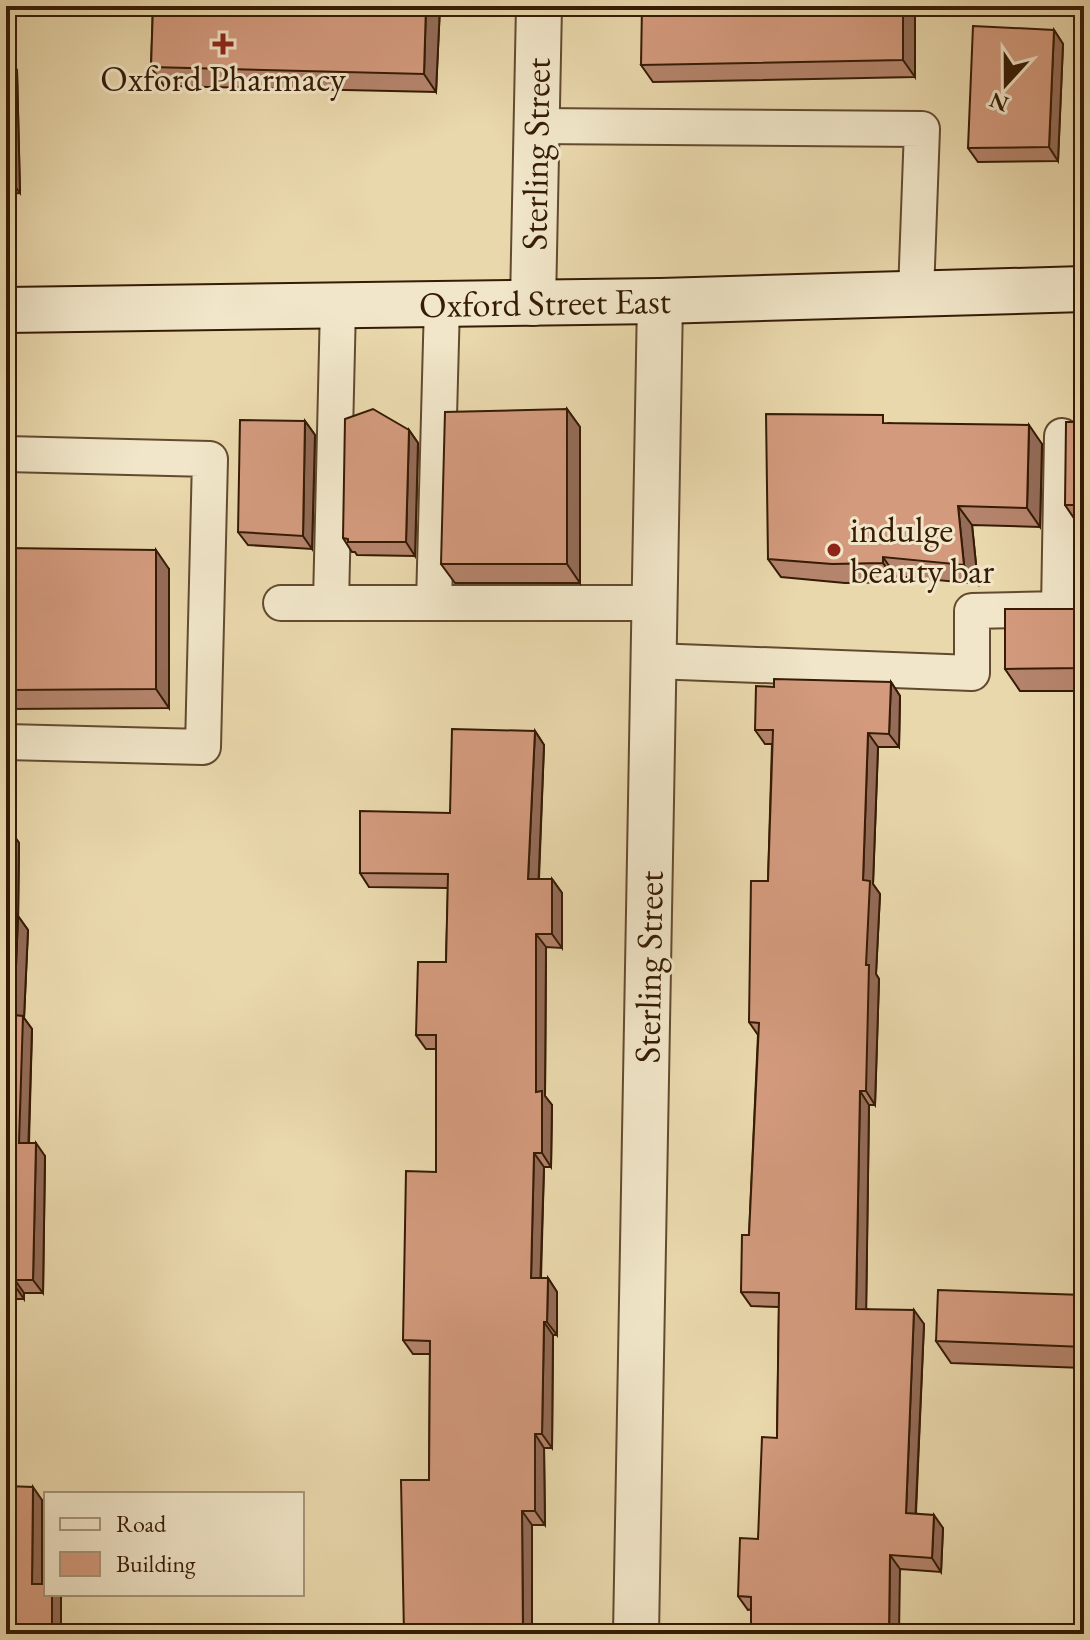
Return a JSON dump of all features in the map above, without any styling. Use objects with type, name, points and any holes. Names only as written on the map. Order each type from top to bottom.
[{"type":"street","name":"Sterling Street","points":[[533,303],[539,6]]},
{"type":"street","name":"Oxford Street East","points":[[6,310],[660,301],[1084,289]]},
{"type":"street","name":"Sterling Street","points":[[636,1634],[660,301]]},
{"type":"lane","points":[[536,126],[922,129],[916,293]]},
{"type":"lane","points":[[434,603],[442,304]]},
{"type":"lane","points":[[331,602],[338,306]]},
{"type":"lane","points":[[653,661],[972,673],[972,611],[1059,609],[1062,436]]},
{"type":"lane","points":[[6,454],[210,459],[203,747],[6,742]]},
{"type":"lane","points":[[281,603],[654,603]]},
{"type":"building","points":[[153,6],[426,6],[424,74],[151,67]]},
{"type":"building","points":[[642,6],[903,6],[903,60],[641,65]]},
{"type":"building","points":[[973,26],[1054,30],[1049,147],[968,148]]},
{"type":"building","points":[[8,56],[10,180],[6,180]]},
{"type":"building","points":[[373,409],[409,430],[406,542],[348,542],[343,538],[345,419]]},
{"type":"building","points":[[567,409],[567,564],[441,564],[445,412]]},
{"type":"building","points":[[766,414],[883,415],[883,423],[1029,425],[1027,508],[958,506],[964,565],[883,557],[883,563],[832,564],[768,559]]},
{"type":"building","points":[[240,420],[305,421],[303,536],[238,532]]},
{"type":"building","points":[[1066,422],[1084,422],[1084,505],[1065,505]]},
{"type":"building","points":[[6,548],[156,550],[156,689],[6,690]]},
{"type":"building","points":[[1005,609],[1084,609],[1084,668],[1005,669]]},
{"type":"building","points":[[774,679],[891,682],[889,734],[868,733],[863,880],[870,881],[866,965],[869,965],[866,1091],[860,1091],[856,1309],[914,1310],[906,1513],[934,1515],[932,1558],[890,1555],[889,1634],[751,1634],[751,1597],[738,1596],[740,1538],[758,1539],[762,1437],[777,1438],[779,1293],[741,1292],[742,1235],[749,1235],[759,1023],[749,1022],[751,881],[768,881],[773,730],[755,730],[756,686],[774,687]]},
{"type":"building","points":[[452,729],[535,731],[528,879],[552,879],[552,934],[536,934],[536,1092],[542,1091],[542,1153],[534,1153],[531,1278],[548,1278],[542,1434],[535,1434],[535,1511],[522,1511],[523,1634],[404,1634],[401,1480],[429,1480],[430,1341],[403,1340],[406,1171],[436,1172],[436,1035],[416,1035],[418,962],[446,962],[448,874],[360,873],[360,811],[450,813]]},
{"type":"building","points":[[6,829],[9,829],[8,916],[18,916],[14,1015],[23,1016],[19,1143],[36,1143],[33,1280],[15,1280],[15,1286],[6,1285]]},
{"type":"building","points":[[938,1290],[1084,1295],[1084,1347],[936,1341]]},
{"type":"building","points":[[6,1486],[33,1487],[32,1584],[44,1584],[44,1596],[52,1596],[52,1634],[6,1634]]},
{"type":"place","name":"Oxford Pharmacy","points":[[223,44]]},
{"type":"place","name":"indulge beauty bar","points":[[834,550]]}]
